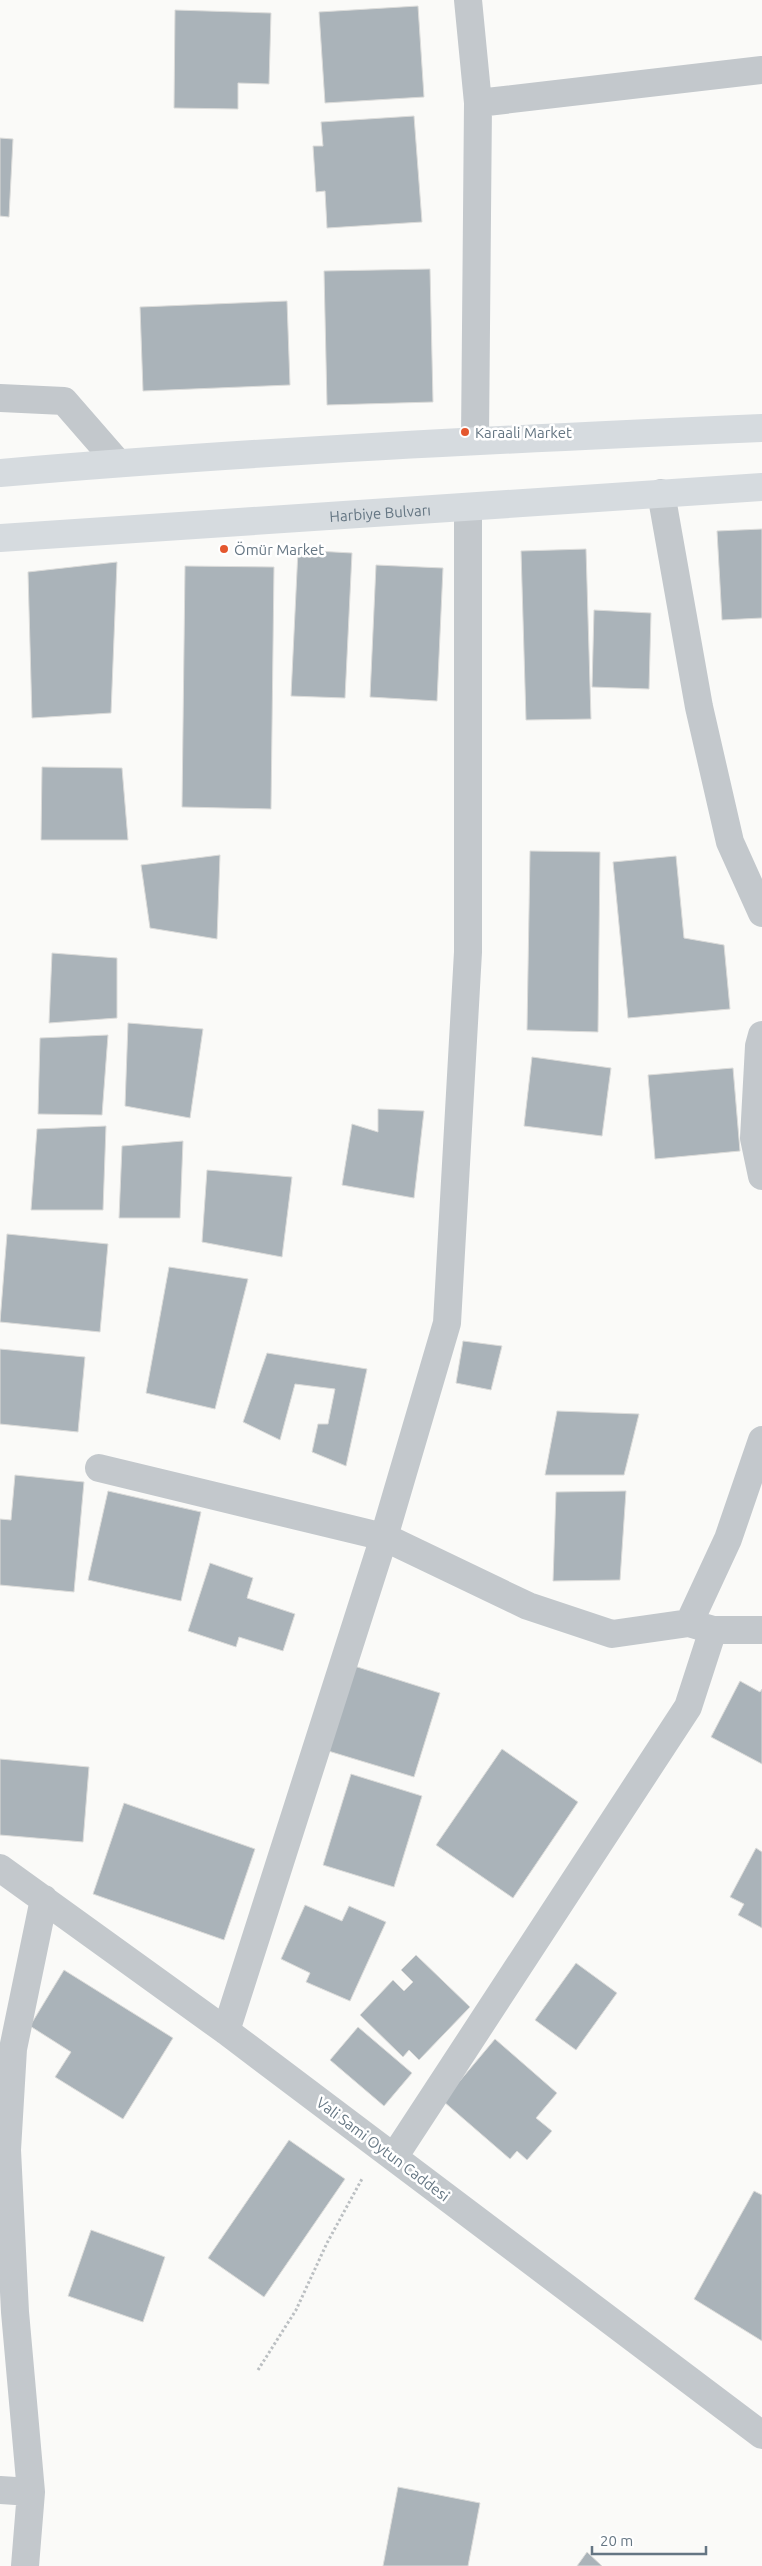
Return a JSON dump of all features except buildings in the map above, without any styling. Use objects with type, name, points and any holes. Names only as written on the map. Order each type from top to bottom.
[{"type":"main road","points":[[0,473],[118,463],[475,440],[762,428]]},
{"type":"main road","name":"Harbiye Bulvarı","points":[[0,538],[762,487]]},
{"type":"street","points":[[468,0],[478,103],[475,440]]},
{"type":"street","points":[[478,103],[762,70]]},
{"type":"street","points":[[0,398],[64,401],[118,463]]},
{"type":"street","points":[[662,493],[699,707],[730,842],[762,912]]},
{"type":"street","points":[[226,2031],[384,1537],[447,1323],[468,952],[468,507]]},
{"type":"street","points":[[762,1035],[759,1046],[754,1138],[762,1176]]},
{"type":"street","points":[[387,2152],[688,1707],[701,1626],[762,1440]]},
{"type":"street","points":[[99,1468],[384,1537],[528,1606],[612,1634],[701,1626],[762,1630]]},
{"type":"street","name":"Vali Sami Oytun Caddesi","points":[[0,1868],[226,2031],[762,2435]]},
{"type":"street","points":[[26,2566],[31,2492],[15,2312],[7,2150],[13,2049],[44,1899]]},
{"type":"street","points":[[0,2490],[31,2492]]},
{"type":"path","points":[[258,2370],[296,2310],[326,2243],[387,2152]]},
{"type":"place","name":"Karaali Market","points":[[465,432]]},
{"type":"place","name":"Ömür Market","points":[[224,549]]}]
